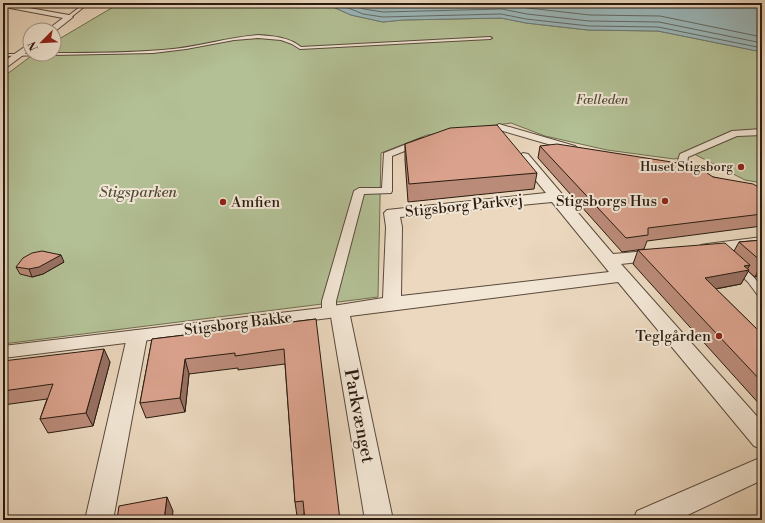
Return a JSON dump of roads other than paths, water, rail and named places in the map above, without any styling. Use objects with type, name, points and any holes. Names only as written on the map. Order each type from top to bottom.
[{"type":"street","points":[[12,7],[69,17]]},
{"type":"street","points":[[62,22],[69,17]]},
{"type":"street","points":[[3,67],[22,53]]},
{"type":"street","points":[[486,130],[500,126],[537,139],[584,151]]},
{"type":"street","points":[[661,164],[682,167],[684,156],[726,136],[739,132],[762,132]]},
{"type":"street","points":[[433,137],[387,154],[387,191],[359,191],[329,301],[334,312],[392,303],[622,276]]},
{"type":"street","name":"Stigsborg Parkvej","points":[[520,154],[554,197],[762,439]]},
{"type":"street","name":"Stigsborg Parkvej","points":[[392,303],[394,227],[392,213],[554,197]]},
{"type":"street","points":[[609,260],[684,252],[720,250],[762,242]]},
{"type":"street","name":"Stigsborg Bakke","points":[[3,352],[334,312]]},
{"type":"street","name":"Parkvænget","points":[[334,312],[379,520]]},
{"type":"street","points":[[99,520],[137,337]]},
{"type":"street","points":[[647,520],[762,468]]},
{"type":"lane","points":[[69,17],[87,3]]},
{"type":"lane","points":[[3,55],[127,54],[174,50],[252,37],[271,37],[293,42],[300,48],[490,38]]},
{"type":"lane","points":[[734,264],[751,280],[762,295]]},
{"type":"water","points":[[324,3],[762,3],[762,52],[658,31],[588,30],[526,23],[501,18],[402,20],[383,22],[351,15]]},
{"type":"place","name":"Huset Stigsborg","points":[[741,167]]},
{"type":"place","name":"Stigsborgs Hus","points":[[665,201]]},
{"type":"place","name":"Amfien","points":[[223,202]]},
{"type":"place","name":"Teglgården","points":[[719,336]]},
{"type":"park label","name":"Fælleden","points":[[602,100]]},
{"type":"park label","name":"Stigsparken","points":[[138,192]]}]
